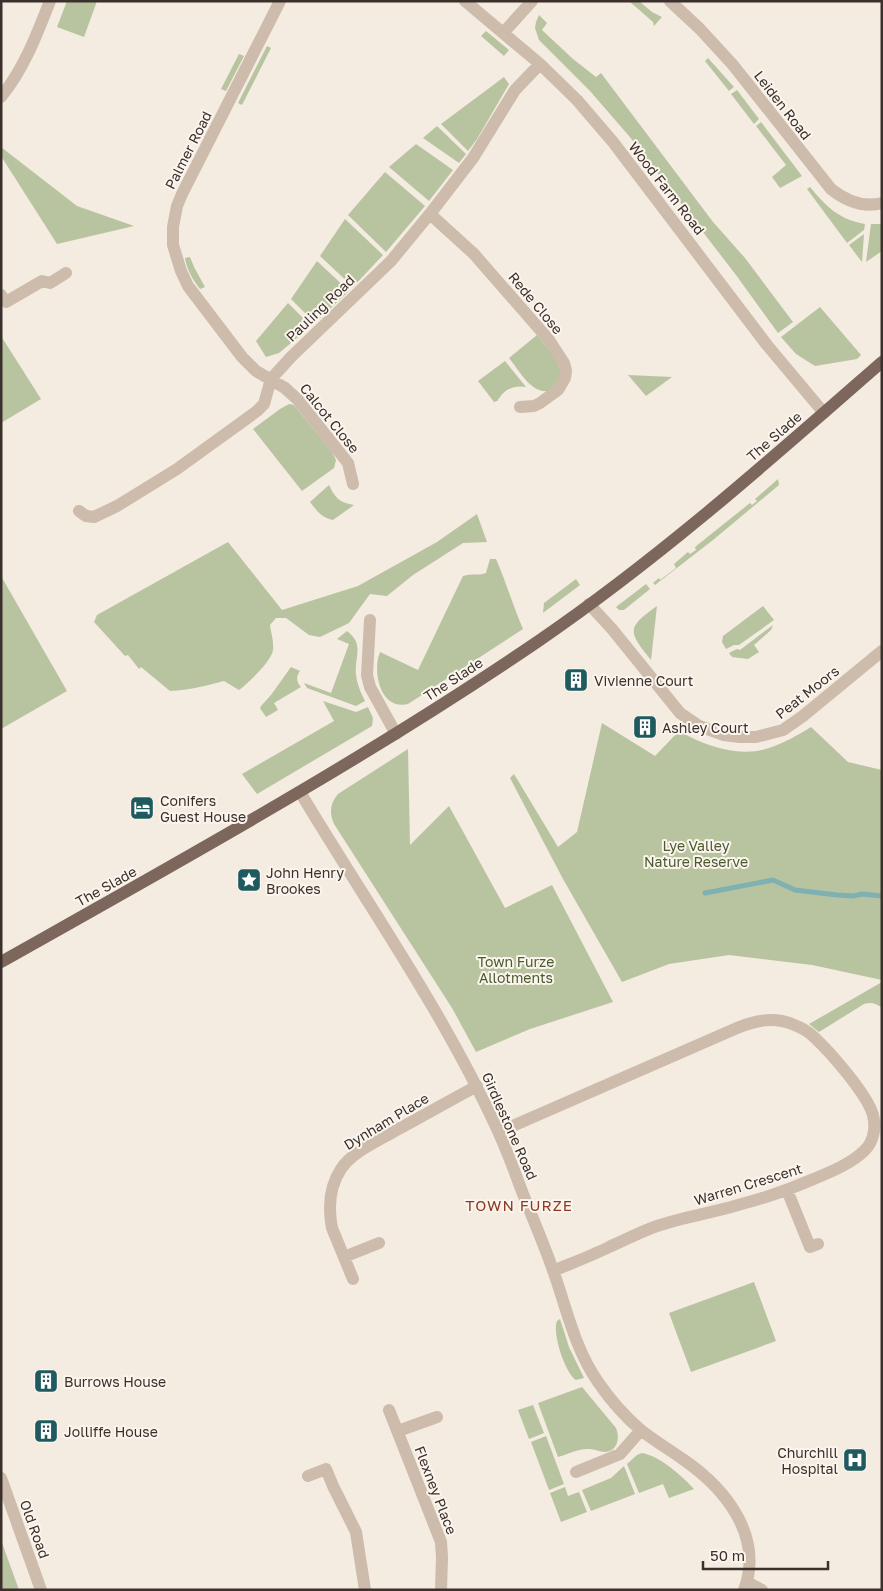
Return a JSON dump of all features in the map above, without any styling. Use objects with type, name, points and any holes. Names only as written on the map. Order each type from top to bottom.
[{"type":"main road","name":"The Slade","points":[[1,962],[300,792],[396,734],[533,644],[589,604],[737,487],[882,362]]},
{"type":"street","points":[[1,96],[8,88],[35,40],[50,1]]},
{"type":"street","name":"Palmer Road","points":[[271,379],[256,371],[242,356],[188,286],[176,256],[173,244],[173,227],[177,206],[182,194],[280,1]]},
{"type":"street","name":"Wood Farm Road","points":[[465,1],[540,64],[571,94],[613,142],[767,345],[824,413]]},
{"type":"street","points":[[504,32],[532,1]]},
{"type":"street","name":"Leiden Road","points":[[670,1],[700,29],[733,65],[831,189],[840,196],[858,204],[882,203]]},
{"type":"street","name":"Pauling Road","points":[[80,511],[86,516],[94,517],[138,494],[257,412],[264,404],[271,379],[291,357],[391,260],[430,214],[473,158],[515,90],[540,64]]},
{"type":"street","name":"Rede Close","points":[[430,214],[474,254],[549,340],[564,363],[565,378],[558,390],[534,406],[520,407]]},
{"type":"street","points":[[3,301],[42,281],[50,283],[66,273]]},
{"type":"street","name":"Calcot Close","points":[[271,379],[286,388],[298,400],[325,433],[348,463],[353,484]]},
{"type":"street","name":"Peat Moors","points":[[589,604],[612,629],[680,713],[699,726],[724,735],[756,737],[783,730],[803,716],[882,651]]},
{"type":"street","points":[[370,620],[370,646],[366,675],[370,687],[396,734]]},
{"type":"street","name":"Girdlestone Road","points":[[300,792],[325,836],[424,992],[477,1086],[499,1132],[553,1271],[582,1355],[595,1378],[618,1410],[641,1430],[698,1471],[718,1488],[733,1508],[743,1525],[748,1542],[750,1565],[745,1586]]},
{"type":"street","name":"Warren Crescent","points":[[499,1132],[756,1021],[778,1020],[804,1029],[814,1037],[846,1073],[865,1099],[873,1114],[877,1143],[842,1167],[788,1190],[638,1233],[553,1271]]},
{"type":"street","name":"Dynham Place","points":[[352,1279],[332,1228],[329,1212],[330,1196],[341,1169],[346,1162],[365,1148],[477,1086]]},
{"type":"street","points":[[788,1190],[810,1247],[818,1244]]},
{"type":"street","points":[[344,1257],[380,1243]]},
{"type":"street","name":"Flexney Place","points":[[390,1410],[441,1542],[441,1590]]},
{"type":"street","points":[[398,1432],[437,1417]]},
{"type":"street","points":[[576,1472],[620,1454],[641,1430]]},
{"type":"street","points":[[308,1476],[326,1470],[356,1532],[365,1590]]},
{"type":"street","name":"Old Road","points":[[1,1478],[41,1590]]},
{"type":"street","points":[[745,1586],[762,1590]]},
{"type":"green space","points":[[67,1],[97,1],[84,37],[57,27]]},
{"type":"green space","points":[[629,1],[639,1],[652,12],[662,17],[654,26],[653,22]]},
{"type":"green space","points":[[539,15],[547,23],[542,30],[573,59],[596,77],[601,73],[713,222],[745,258],[793,322],[778,333],[629,136],[590,91],[539,40],[535,28]]},
{"type":"green space","points":[[486,31],[509,50],[504,56],[481,36]]},
{"type":"green space","points":[[267,46],[271,48],[242,105],[238,103]]},
{"type":"green space","points":[[239,54],[244,56],[226,91],[221,89]]},
{"type":"green space","points":[[708,58],[734,87],[729,91],[705,61]]},
{"type":"green space","points":[[504,77],[509,84],[468,151],[441,124]]},
{"type":"green space","points":[[737,90],[759,119],[754,124],[731,94]]},
{"type":"green space","points":[[761,122],[802,176],[780,188],[772,177],[786,165],[756,126]]},
{"type":"green space","points":[[437,126],[466,154],[459,163],[423,138]]},
{"type":"green space","points":[[416,144],[453,170],[429,201],[389,167]]},
{"type":"green space","points":[[1,147],[77,206],[134,226],[57,244],[1,156]]},
{"type":"green space","points":[[385,172],[425,206],[386,252],[348,215]]},
{"type":"green space","points":[[810,187],[834,211],[847,219],[865,224],[864,230],[847,243],[807,189]]},
{"type":"green space","points":[[345,219],[383,255],[353,287],[320,256]]},
{"type":"green space","points":[[871,224],[882,224],[882,251],[866,262]]},
{"type":"green space","points":[[864,234],[862,262],[849,245]]},
{"type":"green space","points":[[190,257],[205,287],[200,289],[187,267],[185,258]]},
{"type":"green space","points":[[317,261],[349,291],[315,323],[291,299]]},
{"type":"green space","points":[[288,303],[311,326],[279,353],[266,357],[256,341]]},
{"type":"green space","points":[[820,307],[861,355],[857,359],[815,366],[796,354],[781,337]]},
{"type":"green space","points":[[537,335],[560,368],[560,378],[549,391],[537,389],[531,385],[509,358]]},
{"type":"green space","points":[[1,336],[41,399],[1,423]]},
{"type":"green space","points":[[505,361],[526,387],[519,386],[508,389],[498,401],[494,402],[478,381]]},
{"type":"green space","points":[[628,375],[672,377],[646,396]]},
{"type":"green space","points":[[289,404],[294,405],[332,452],[336,460],[334,468],[302,491],[253,429]]},
{"type":"green space","points":[[778,479],[779,485],[713,540],[655,585],[653,583],[676,568],[674,564],[688,552],[690,554],[696,550],[695,547],[750,503],[752,505],[757,501],[755,499]]},
{"type":"green space","points":[[329,485],[338,499],[354,505],[333,520],[323,516],[310,502]]},
{"type":"green space","points":[[477,514],[487,542],[463,543],[413,575],[387,596],[370,594],[349,623],[320,637],[309,635],[286,618],[276,618],[270,625],[273,643],[271,655],[259,672],[239,690],[224,681],[197,688],[170,691],[141,667],[139,669],[128,655],[125,656],[94,622],[97,615],[228,542],[282,610],[358,586],[437,542]]},
{"type":"green space","points":[[490,559],[496,559],[523,629],[408,704],[398,705],[391,701],[385,696],[378,679],[377,669],[380,652],[418,670],[463,576],[486,573]]},
{"type":"green space","points":[[1,576],[67,691],[1,729]]},
{"type":"green space","points":[[576,579],[580,585],[543,613],[544,603]]},
{"type":"green space","points":[[646,584],[650,589],[624,610],[619,610],[616,607]]},
{"type":"green space","points":[[657,606],[651,660],[638,642],[634,630],[635,625]]},
{"type":"green space","points":[[763,606],[774,620],[739,645],[726,649],[722,642],[723,636]]},
{"type":"green space","points":[[773,625],[771,630],[754,645],[759,652],[748,659],[732,657],[729,653],[737,649],[740,650]]},
{"type":"green space","points":[[347,631],[356,641],[358,651],[357,682],[365,701],[356,706],[307,688],[304,683],[331,693],[349,644],[337,639]]},
{"type":"green space","points":[[291,667],[300,671],[297,679],[301,687],[274,703],[278,710],[266,717],[260,708],[261,706]]},
{"type":"green space","points":[[323,701],[356,712],[368,707],[373,718],[372,726],[257,794],[242,774],[334,721]]},
{"type":"green space","name":"Lye Valley Nature Reserve","points":[[602,723],[655,756],[679,731],[711,746],[746,752],[775,746],[811,727],[848,762],[882,770],[882,980],[812,965],[729,955],[669,964],[622,982],[563,879],[510,778],[514,774],[558,847],[577,832]]},
{"type":"green space","name":"Town Furze Allotments","points":[[408,749],[410,845],[449,806],[505,908],[552,885],[613,1002],[530,1029],[476,1052],[452,1008],[334,824],[331,816],[333,801],[338,794]]},
{"type":"green space","points":[[882,982],[882,1008],[873,1003],[864,1004],[819,1032],[809,1024]]},
{"type":"green space","points":[[754,1282],[776,1341],[691,1372],[669,1313]]},
{"type":"green space","points":[[560,1319],[569,1347],[584,1378],[576,1380],[572,1376],[560,1352],[556,1327],[557,1321]]},
{"type":"green space","points":[[582,1387],[616,1428],[617,1443],[609,1451],[585,1449],[558,1457],[538,1403]]},
{"type":"green space","points":[[533,1405],[544,1433],[529,1439],[518,1410]]},
{"type":"green space","points":[[546,1436],[564,1484],[549,1490],[531,1442]]},
{"type":"green space","points":[[642,1453],[663,1462],[694,1489],[669,1498],[663,1484],[639,1493],[627,1464]]},
{"type":"green space","points":[[624,1466],[635,1494],[591,1511],[582,1490],[611,1478]]},
{"type":"green space","points":[[565,1487],[568,1496],[579,1492],[587,1512],[561,1522],[550,1493]]},
{"type":"green space","points":[[1,1540],[19,1590],[1,1590]]},
{"type":"waterway","points":[[705,893],[773,880],[795,890],[837,895],[853,896],[862,894],[882,896]]},
{"type":"place","name":"Vivienne Court","points":[[576,680]]},
{"type":"place","name":"Ashley Court","points":[[645,727]]},
{"type":"place","name":"Conifers Guest House","points":[[142,808]]},
{"type":"place","name":"John Henry Brookes","points":[[249,880]]},
{"type":"place","name":"Burrows House","points":[[46,1381]]},
{"type":"place","name":"Jolliffe House","points":[[46,1431]]},
{"type":"place","name":"Churchill Hospital","points":[[855,1460]]},
{"type":"district","name":"TOWN FURZE","points":[[519,1205]]}]
